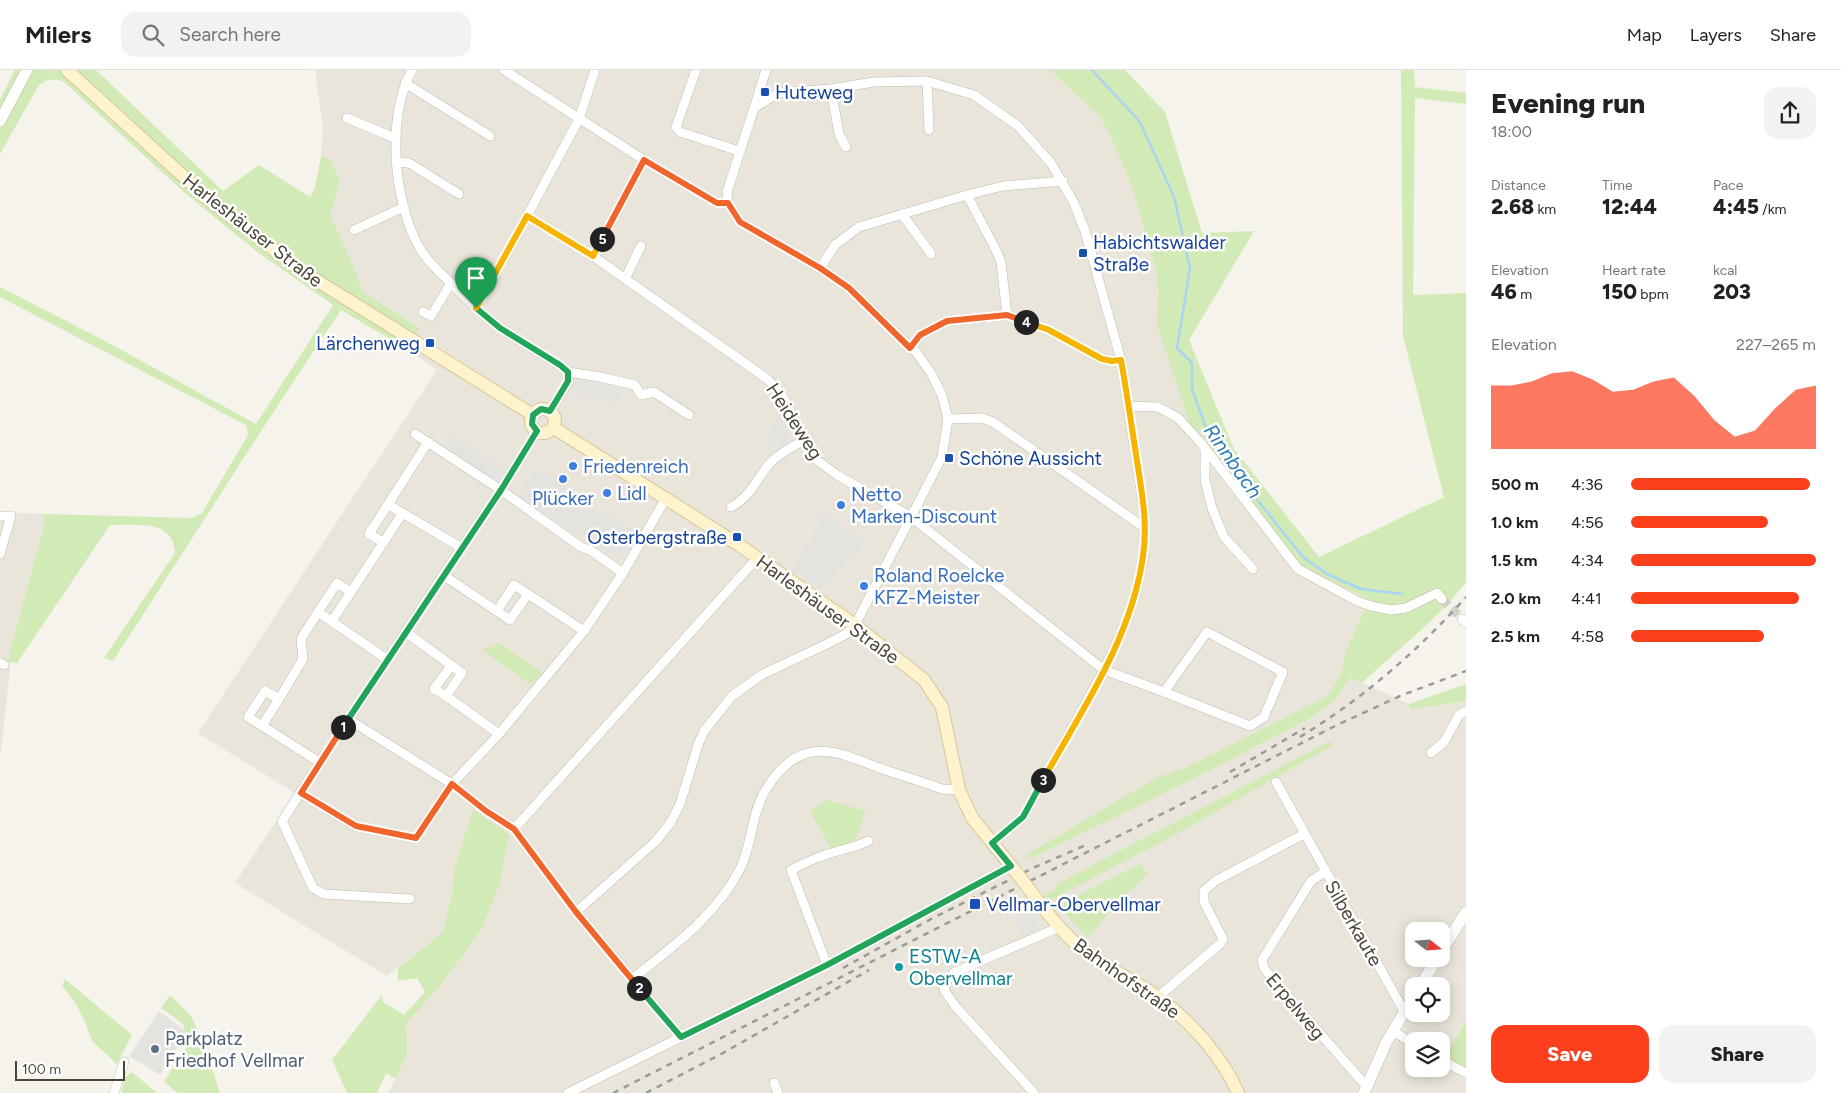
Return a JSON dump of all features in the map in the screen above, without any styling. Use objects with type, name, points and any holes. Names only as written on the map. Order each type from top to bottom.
[{"type":"main road","name":"Harleshäuser Straße","points":[[67,70],[207,198],[300,270],[534,414]]},
{"type":"main road","points":[[541,409],[550,411],[555,418],[554,428],[546,433],[537,431],[532,424],[534,414],[541,409]]},
{"type":"main road","name":"Harleshäuser Straße","points":[[554,428],[758,557],[855,625],[924,680],[942,707],[959,790],[973,819],[992,843]]},
{"type":"main road","name":"Bahnhofstraße","points":[[992,843],[1042,906],[1074,942],[1097,959],[1158,997],[1188,1022],[1212,1049],[1238,1093]]},
{"type":"street","points":[[0,121],[27,70]]},
{"type":"street","points":[[412,70],[405,83],[398,108],[395,138],[396,162],[404,207],[416,240],[424,255],[476,308],[500,328],[560,365],[568,372],[600,376],[635,385],[641,395],[654,392],[690,415]]},
{"type":"street","points":[[504,70],[644,160],[717,203],[728,203]]},
{"type":"street","points":[[476,308],[579,119],[595,70]]},
{"type":"street","points":[[696,70],[676,127],[680,132],[739,152]]},
{"type":"street","points":[[576,912],[656,842],[671,822],[680,804],[704,731],[732,696],[763,674],[848,633],[855,625],[942,457],[948,419],[942,396],[931,373],[910,348],[849,288],[820,268],[740,222],[728,203],[727,192],[766,70]]},
{"type":"street","points":[[754,108],[778,93],[832,89],[874,82],[927,81],[974,95],[1018,126],[1051,163],[1063,181],[1085,231],[1121,360],[1144,509],[1144,555],[1137,588],[1127,620],[1104,670],[1023,817],[992,843]]},
{"type":"street","points":[[927,81],[930,130]]},
{"type":"street","points":[[405,83],[490,136]]},
{"type":"street","points":[[832,89],[839,134],[846,146]]},
{"type":"street","points":[[347,118],[395,138]]},
{"type":"street","points":[[593,256],[644,160]]},
{"type":"street","points":[[396,162],[409,163],[459,194]]},
{"type":"street","points":[[820,268],[835,245],[860,227],[1003,186],[1063,181]]},
{"type":"street","points":[[967,195],[1001,262],[1007,315]]},
{"type":"street","points":[[354,230],[404,207]]},
{"type":"street","points":[[902,214],[930,254]]},
{"type":"street","name":"Heideweg","points":[[527,216],[593,256],[766,378],[785,400],[803,441],[814,458],[838,475],[911,517],[1104,670],[1250,726],[1264,717],[1283,672],[1207,632],[1164,692]]},
{"type":"street","points":[[624,279],[641,246]]},
{"type":"street","points":[[423,312],[431,316],[451,283]]},
{"type":"street","points":[[910,348],[920,335],[947,321],[1007,315],[1049,330],[1102,359],[1121,360]]},
{"type":"street","points":[[550,411],[568,381],[568,372]]},
{"type":"street","points":[[1129,406],[1158,407],[1178,418],[1205,449],[1298,569],[1370,606],[1391,610],[1406,608],[1437,593],[1442,599]]},
{"type":"street","points":[[948,419],[982,418],[993,422],[1145,528]]},
{"type":"street","points":[[410,899],[324,894],[313,888],[282,821],[501,490],[537,431]]},
{"type":"street","points":[[415,434],[501,490],[581,547],[590,550],[623,573]]},
{"type":"street","points":[[731,507],[739,503],[751,492],[769,465],[777,457],[786,449],[803,441]]},
{"type":"street","points":[[383,542],[369,534],[428,442]]},
{"type":"street","points":[[1205,449],[1205,480],[1212,508],[1224,536],[1252,569]]},
{"type":"street","points":[[301,793],[356,826],[416,838],[452,784],[499,734],[584,632],[623,573],[666,498]]},
{"type":"street","points":[[389,505],[462,548]]},
{"type":"street","points":[[332,622],[402,514]]},
{"type":"street","points":[[0,516],[11,516],[0,554]]},
{"type":"street","points":[[514,829],[758,557]]},
{"type":"street","points":[[443,575],[510,620],[528,594]]},
{"type":"street","points":[[262,726],[304,660],[301,639],[337,583],[351,592]]},
{"type":"street","points":[[496,611],[514,585],[584,632]]},
{"type":"street","points":[[318,612],[388,660]]},
{"type":"street","points":[[407,633],[462,674],[446,696]]},
{"type":"street","points":[[451,666],[434,689],[499,734]]},
{"type":"street","points":[[279,699],[265,690],[248,717],[321,763]]},
{"type":"street","points":[[1431,753],[1444,742],[1459,715],[1466,711]]},
{"type":"street","points":[[348,719],[452,784],[486,811],[514,829],[576,912],[681,1037]]},
{"type":"street","points":[[632,980],[699,924],[727,892],[740,868],[749,845],[763,794],[770,782],[787,764],[807,753],[829,751],[942,789],[959,790]]},
{"type":"street","name":"Silberkaute","points":[[1276,782],[1404,1011]]},
{"type":"street","points":[[1158,997],[1221,943],[1223,939],[1204,902],[1204,891],[1216,881],[1304,834]]},
{"type":"street","points":[[827,965],[791,870],[810,860],[839,850],[856,847],[868,841]]},
{"type":"street","points":[[568,1093],[827,965],[1013,869]]},
{"type":"street","name":"Erpelweg","points":[[1325,872],[1311,881],[1262,960],[1264,968],[1274,981],[1366,1090]]},
{"type":"street","points":[[1450,938],[1466,912]]},
{"type":"street","points":[[1030,1092],[956,1008],[944,990],[946,980],[955,972],[1060,927]]},
{"type":"street","points":[[1366,1090],[1404,1011]]},
{"type":"street","points":[[1393,1031],[1405,1038]]},
{"type":"street","points":[[114,1093],[124,1062]]},
{"type":"street","points":[[1450,1065],[1466,1074]]},
{"type":"street","points":[[774,1083],[778,1093]]},
{"type":"shaded area","points":[[315,70],[1050,70],[1098,115],[1109,132],[1133,190],[1156,271],[1158,295],[1202,432],[1209,447],[1301,566],[1369,600],[1346,651],[1350,677],[1409,704],[1411,709],[1466,701],[1466,1021],[1450,1049],[1450,1032],[1405,1032],[1405,1077],[1450,1077],[1450,1069],[1466,1075],[1466,1093],[388,1093],[407,1056],[406,1024],[441,985],[481,930],[500,884],[509,834],[474,811],[454,870],[452,893],[443,932],[387,976],[235,883],[295,793],[198,733],[437,370],[407,349],[420,328],[362,292],[356,272],[329,215],[340,181],[329,158],[321,156],[323,127]]},
{"type":"shaded area","points":[[578,377],[621,387],[617,405],[573,395]]},
{"type":"shaded area","points":[[782,411],[791,428],[784,439],[787,443],[778,451],[765,436]]},
{"type":"shaded area","points":[[452,435],[506,471],[498,483],[443,447]]},
{"type":"shaded area","name":"Lidl","points":[[536,468],[639,534],[625,555],[621,553],[618,558],[518,497]]},
{"type":"shaded area","points":[[0,512],[42,514],[45,522],[7,662],[10,663],[10,670],[0,758]]},
{"type":"shaded area","points":[[821,512],[865,540],[854,558],[849,555],[828,587],[824,584],[821,588],[791,570],[821,523],[816,520]]},
{"type":"shaded area","points":[[1027,907],[1042,928],[1022,937],[1014,922],[1018,920],[1015,914]]},
{"type":"shaded area","name":"Parkplatz Friedhof Vellmar","points":[[159,1011],[187,1032],[160,1075],[129,1056]]},
{"type":"green space","points":[[15,70],[96,70],[223,191],[259,165],[310,197],[315,187],[321,156],[329,158],[340,181],[330,215],[356,272],[362,292],[420,328],[407,349],[341,310],[113,661],[104,658],[175,553],[173,542],[168,534],[151,526],[110,525],[17,663],[7,662],[45,522],[42,514],[192,518],[202,513],[248,435],[246,425],[0,297],[0,287],[105,341],[256,424],[333,305],[256,251],[186,194],[64,82],[51,80],[39,85],[0,154],[0,99]]},
{"type":"green space","points":[[1050,70],[1125,70],[1165,112],[1202,233],[1254,231],[1189,340],[1234,449],[1319,557],[1444,497],[1403,336],[1401,70],[1414,70],[1415,87],[1466,93],[1466,104],[1415,98],[1413,295],[1466,293],[1466,582],[1430,622],[1362,683],[1350,678],[1336,699],[1314,716],[1209,771],[1032,858],[1024,856],[1158,777],[1185,768],[1328,696],[1341,674],[1346,651],[1369,600],[1301,566],[1209,447],[1202,432],[1191,427],[1157,325],[1158,295],[1156,271],[1133,190],[1109,132],[1098,115]]},
{"type":"green space","points":[[499,643],[542,672],[531,685],[482,650]]},
{"type":"green space","points":[[1466,684],[1466,701],[1411,709],[1409,704]]},
{"type":"green space","points":[[1330,741],[1333,745],[1164,841],[1048,902],[1043,896],[1054,890],[1057,884]]},
{"type":"green space","points":[[826,800],[866,811],[855,842],[831,848],[810,812]]},
{"type":"green space","points":[[473,810],[509,834],[500,884],[481,930],[441,985],[406,1024],[407,1056],[395,1079],[386,1073],[377,1093],[347,1093],[332,1060],[382,995],[383,1002],[404,1015],[425,992],[417,978],[398,981],[398,968],[443,932],[452,893],[454,870]]},
{"type":"green space","points":[[1140,864],[1148,874],[1117,903],[1088,938],[1059,907],[1067,901]]},
{"type":"green space","points":[[65,979],[132,1035],[117,1064],[92,1041],[84,1019],[74,1001],[62,986]]},
{"type":"green space","points":[[170,995],[191,1016],[204,1044],[220,1093],[177,1093],[164,1081],[187,1047],[183,1024],[161,1008]]},
{"type":"green space","points":[[1466,1021],[1466,1075],[1450,1068],[1450,1049]]},
{"type":"green space","points":[[132,1072],[157,1093],[121,1093],[126,1076]]},
{"type":"waterway","name":"Rinnbach","points":[[1092,70],[1140,122],[1174,197],[1190,268],[1177,348],[1192,363],[1192,389],[1206,428],[1236,467],[1255,497],[1303,557],[1327,574],[1361,589],[1402,594]]},
{"type":"tunnel","points":[[1442,599],[1462,619]]},
{"type":"railway","points":[[1300,737],[1345,707],[1388,673],[1429,636],[1466,597]]},
{"type":"railway","points":[[613,1093],[1339,724],[1400,696],[1466,671]]},
{"type":"railway","points":[[1230,772],[1305,728]]},
{"type":"railway","points":[[843,968],[931,919],[1033,868],[1086,845]]},
{"type":"railway","points":[[646,1093],[723,1053],[869,970]]},
{"type":"place","name":"Huteweg","points":[[765,92]]},
{"type":"place","name":"Habichtswalder Straße","points":[[1083,253]]},
{"type":"place","name":"Lärchenweg","points":[[430,343]]},
{"type":"place","name":"Schöne Aussicht","points":[[949,458]]},
{"type":"place","name":"Friedenreich","points":[[573,466]]},
{"type":"place","name":"Plücker","points":[[563,479]]},
{"type":"place","name":"Lidl","points":[[607,493]]},
{"type":"place","name":"Netto Marken-Discount","points":[[841,505]]},
{"type":"place","name":"Osterbergstraße","points":[[737,537]]},
{"type":"place","name":"Roland Roelcke KFZ-Meister","points":[[864,586]]},
{"type":"place","name":"Vellmar-Obervellmar","points":[[975,904]]},
{"type":"place","name":"ESTW-A Obervellmar","points":[[899,967]]},
{"type":"place","name":"Parkplatz Friedhof Vellmar","points":[[155,1049]]},
{"type":"route","points":[[644,160],[717,203],[728,203],[740,222],[820,268],[849,288],[910,348],[920,335],[947,321],[1007,315],[1049,330],[1102,359],[1121,360],[1144,509],[1144,555],[1137,588],[1127,620],[1104,670],[1023,817],[992,843],[1011,866],[827,965],[681,1037],[576,912],[514,829],[486,811],[452,784],[416,838],[356,826],[301,793],[443,575],[501,490],[537,431],[534,430],[532,424],[533,415],[541,409],[550,411],[568,381],[568,372],[560,365],[500,328],[476,308],[527,216],[593,256],[644,160]]}]
